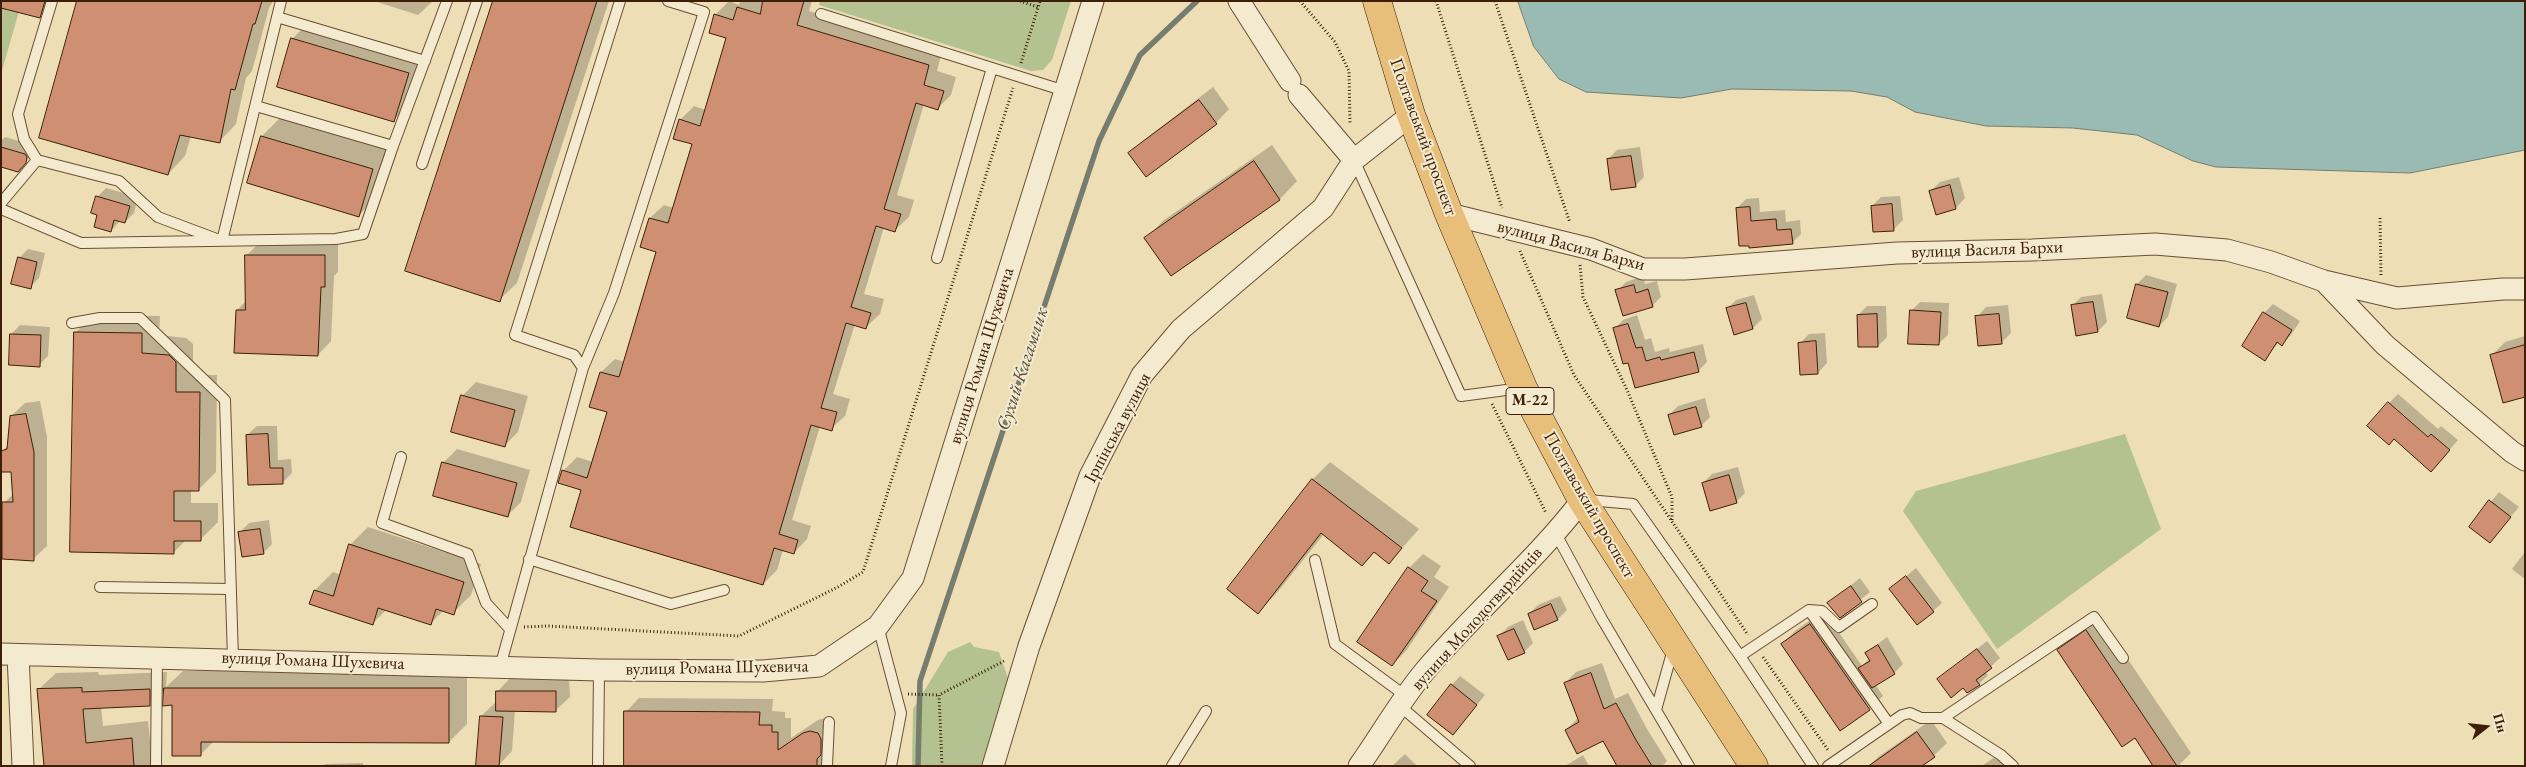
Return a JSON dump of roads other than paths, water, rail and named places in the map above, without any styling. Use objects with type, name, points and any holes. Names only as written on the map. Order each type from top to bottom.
[{"type":"highway","name":"Полтавський проспект","points":[[1377,1],[1411,115],[1449,214],[1523,388],[1582,500],[1754,766]]},
{"type":"street","name":"вулиця Романа Шухевича","points":[[10,655],[233,659],[598,670],[763,671],[819,666],[878,626],[913,578],[1093,1]]},
{"type":"street","points":[[1239,1],[1294,88],[1354,160]]},
{"type":"street","name":"Ірпінська вулиця","points":[[993,766],[1029,646],[1090,476],[1142,375],[1181,329],[1323,208],[1354,160],[1411,115]]},
{"type":"street","name":"вулиця Василя Бархи","points":[[1449,214],[1591,250],[1642,269],[1685,269],[1897,253],[2032,250],[2154,244],[2227,250],[2271,262],[2324,281],[2398,298],[2503,289],[2525,289]]},
{"type":"street","points":[[2324,281],[2385,345],[2512,452],[2525,460]]},
{"type":"street","name":"вулиця Молодогвардійців","points":[[1359,766],[1423,673],[1494,595],[1556,534],[1582,500]]},
{"type":"street","points":[[10,655],[23,766]]},
{"type":"lane","points":[[52,1],[18,114],[24,139],[37,160],[119,181],[158,217],[222,241]]},
{"type":"lane","points":[[222,241],[281,1]]},
{"type":"lane","points":[[1,209],[81,243],[336,239],[363,234],[447,1]]},
{"type":"lane","points":[[422,164],[477,1]]},
{"type":"lane","points":[[583,368],[574,355],[516,335],[620,1]]},
{"type":"lane","points":[[500,666],[509,628],[583,368],[614,293],[704,12],[668,1]]},
{"type":"lane","points":[[820,14],[1065,91]]},
{"type":"lane","points":[[277,17],[425,61]]},
{"type":"lane","points":[[937,258],[992,68]]},
{"type":"lane","points":[[256,106],[394,146]]},
{"type":"lane","points":[[1,203],[37,160]]},
{"type":"lane","points":[[1354,160],[1461,396],[1523,388]]},
{"type":"lane","points":[[72,323],[100,318],[140,318],[225,400],[233,659]]},
{"type":"lane","points":[[401,457],[382,523],[468,554],[486,603],[509,628]]},
{"type":"lane","points":[[1582,500],[1633,504],[1740,656],[1813,766]]},
{"type":"lane","points":[[1556,534],[1602,619],[1688,766]]},
{"type":"lane","points":[[529,559],[671,604],[724,590]]},
{"type":"lane","points":[[1315,560],[1335,644],[1403,702],[1470,766]]},
{"type":"lane","points":[[100,587],[231,589]]},
{"type":"lane","points":[[1740,656],[1810,610],[1822,611],[1839,627],[1872,604]]},
{"type":"lane","points":[[1810,610],[1889,724]]},
{"type":"lane","points":[[1943,718],[2094,617],[2123,658]]},
{"type":"lane","points":[[878,626],[901,713],[891,766]]},
{"type":"lane","points":[[1656,710],[1674,645]]},
{"type":"lane","points":[[156,766],[157,658]]},
{"type":"lane","points":[[598,670],[598,766]]},
{"type":"lane","points":[[1172,766],[1206,711]]},
{"type":"lane","points":[[1832,764],[1889,724],[1910,713],[1921,718],[1943,718],[2001,755],[2013,766]]},
{"type":"lane","points":[[828,766],[829,722]]},
{"type":"water","points":[[1518,1],[2525,1],[2525,150],[2410,173],[2216,167],[2193,161],[2137,135],[2073,128],[1986,126],[1915,112],[1887,97],[1851,91],[1732,89],[1681,98],[1586,92],[1559,79],[1534,47]]},
{"type":"waterway","name":"Сухий Кагамлик","points":[[918,766],[920,681],[1099,141],[1140,55],[1197,1]]}]
